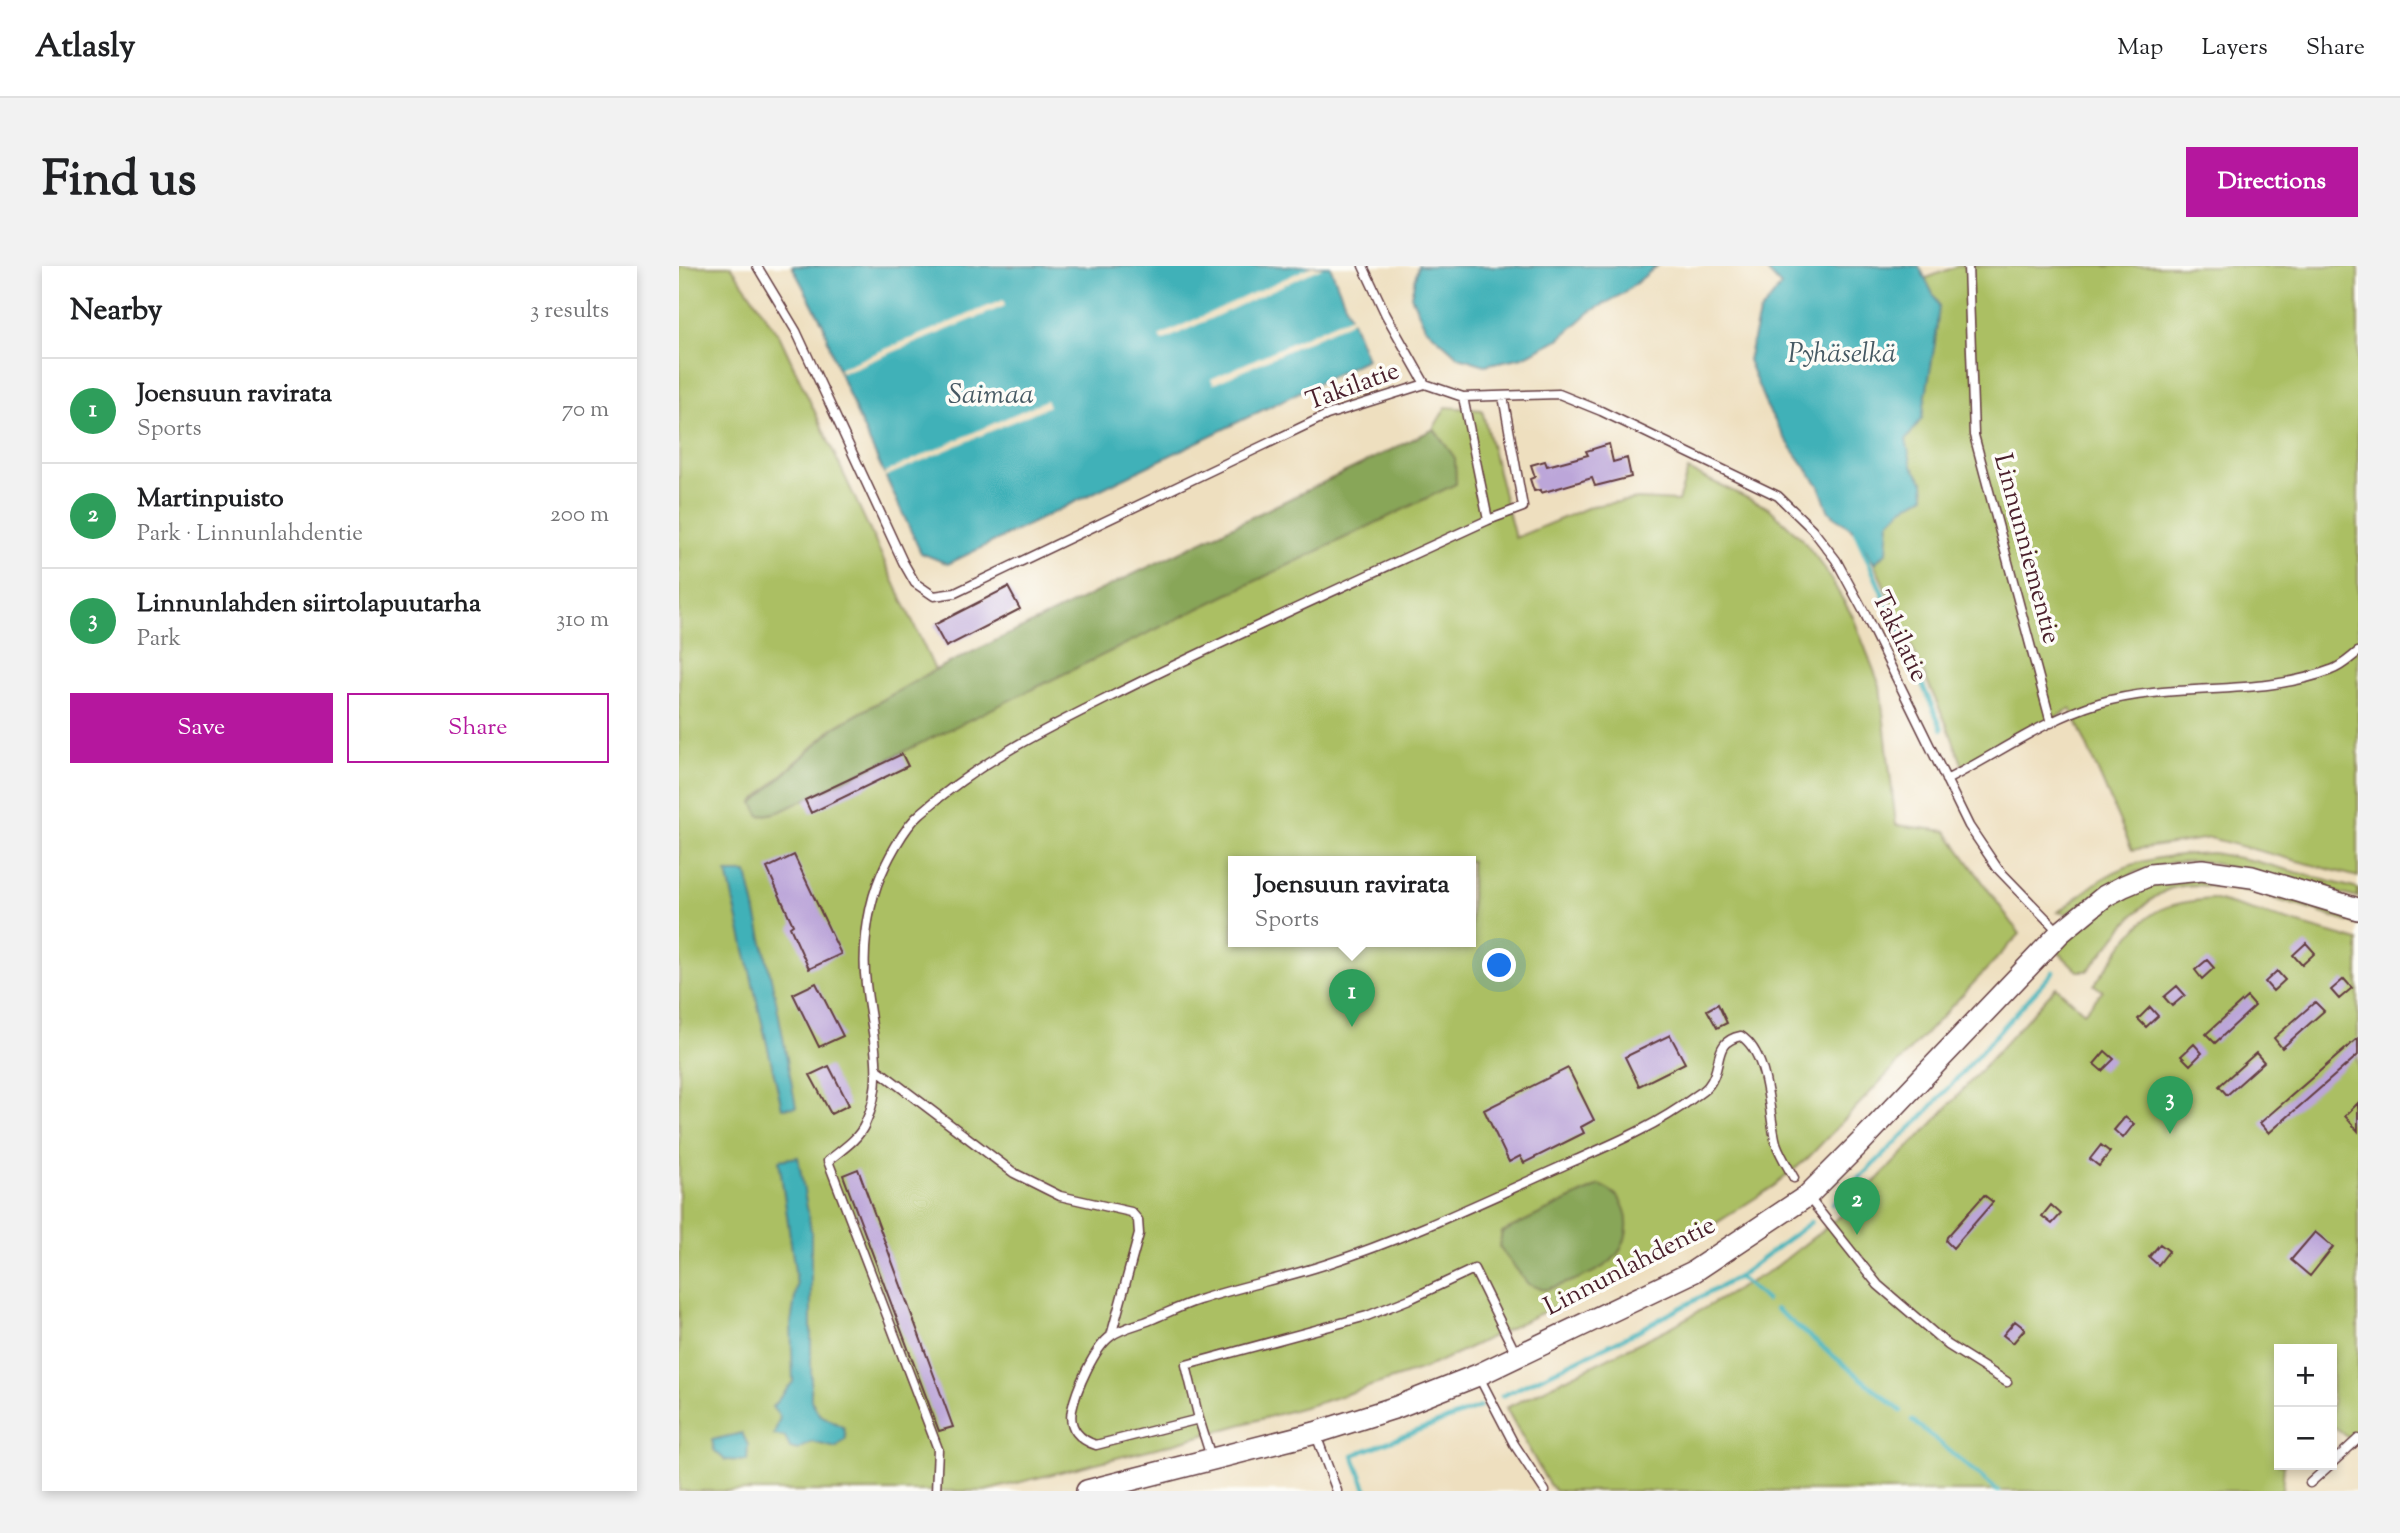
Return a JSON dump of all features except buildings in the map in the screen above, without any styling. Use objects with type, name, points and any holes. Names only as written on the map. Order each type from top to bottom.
[{"type":"street","name":"Linnunlahdentie","points":[[1087,1491],[1315,1433],[1398,1407],[1478,1375],[1693,1272],[1807,1196],[1860,1144],[2060,933],[2105,896],[2124,886],[2150,875],[2202,870],[2252,877],[2358,909]]},
{"type":"lane","name":"Takilatie","points":[[757,266],[796,331],[903,562],[915,583],[934,596],[955,593],[1327,415],[1425,384],[1462,397],[1559,394],[1601,411],[1778,496],[1812,529],[1836,560],[1969,826],[1998,869],[2060,933]]},
{"type":"lane","points":[[1363,266],[1386,315],[1425,384]]},
{"type":"lane","name":"Linnunniementie","points":[[1968,266],[1974,435],[2051,723]]},
{"type":"lane","points":[[936,1491],[938,1449],[828,1161],[858,1136],[873,1099],[877,1070],[865,981],[869,912],[878,882],[896,847],[918,815],[972,771],[1050,727],[1254,626],[1488,520],[1524,507],[1503,396]]},
{"type":"lane","points":[[1462,397],[1488,520]]},
{"type":"lane","points":[[1946,780],[2051,723],[2098,703],[2162,691],[2288,683],[2334,669],[2358,653]]},
{"type":"lane","points":[[1199,1419],[1096,1445],[1085,1441],[1074,1430],[1071,1412],[1099,1349],[1111,1336],[1199,1300],[1326,1265],[1404,1237],[1604,1148],[1669,1116],[1709,1086],[1723,1045],[1731,1038],[1741,1036],[1746,1039],[1766,1077],[1777,1147],[1794,1178]]},
{"type":"lane","points":[[877,1070],[1014,1173],[1060,1196],[1131,1212],[1138,1220],[1139,1234],[1111,1336]]},
{"type":"lane","points":[[1807,1196],[1878,1285],[1948,1345],[2007,1382]]},
{"type":"lane","points":[[1212,1460],[1186,1365],[1367,1315],[1475,1269],[1517,1356]]},
{"type":"lane","points":[[1478,1375],[1514,1444],[1545,1491]]},
{"type":"lane","points":[[1315,1433],[1337,1491]]},
{"type":"lane","points":[[2337,1458],[2358,1439]]},
{"type":"lane","points":[[2310,1483],[2324,1470]]},
{"type":"green space","points":[[679,266],[731,266],[780,337],[935,670],[833,728],[753,802],[1427,439],[1446,407],[1482,410],[1515,538],[1592,506],[1638,499],[1678,501],[1688,470],[1769,508],[1801,538],[1823,566],[1853,617],[1880,686],[1896,825],[1946,831],[2020,934],[1808,1158],[1774,1186],[1676,1249],[1426,1368],[1322,1402],[1168,1445],[985,1491],[679,1491]]},
{"type":"green space","points":[[1958,266],[2358,266],[2358,877],[2210,838],[2132,850],[2071,709],[1963,766],[1874,563],[1876,531],[1939,306],[1924,279]]},
{"type":"green space","points":[[1434,429],[1455,458],[1456,484],[779,812],[760,816],[753,803],[834,728],[935,670]]},
{"type":"green space","points":[[2213,853],[2255,861],[2358,889],[2358,898],[2203,861],[2173,862],[2136,872],[2066,914],[2058,912],[2102,879],[2128,866],[2170,856]]},
{"type":"green space","points":[[2178,879],[2222,879],[2358,917],[2358,925],[2260,895],[2232,889],[2183,886],[2165,891],[2142,907],[2087,971],[2078,971],[2057,951],[2109,907],[2139,891]]},
{"type":"green space","points":[[2212,899],[2358,941],[2358,1431],[2350,1439],[2337,1429],[2337,1344],[2274,1344],[2274,1470],[2284,1470],[2282,1491],[1555,1491],[1506,1408],[1669,1328],[1773,1269],[1843,1214],[1933,1123],[2056,987],[2084,1012],[2103,991],[2094,985],[2146,919],[2167,907]]},
{"type":"green space","points":[[1600,1185],[1618,1197],[1626,1213],[1625,1240],[1616,1255],[1596,1271],[1561,1285],[1544,1290],[1528,1284],[1499,1247],[1502,1232]]},
{"type":"water","name":"Saimaa","points":[[792,266],[1330,266],[1367,359],[948,564],[921,553],[859,419],[833,357],[823,324]]},
{"type":"water","points":[[1418,266],[1657,266],[1624,293],[1590,312],[1559,339],[1523,357],[1485,365],[1459,357],[1425,327],[1411,296]]},
{"type":"water","name":"Pyhäselkä","points":[[1769,266],[1919,266],[1939,306],[1922,418],[1906,440],[1912,466],[1924,482],[1925,496],[1903,508],[1889,522],[1887,552],[1874,563],[1854,531],[1829,512],[1819,486],[1784,437],[1766,405],[1748,360],[1759,314],[1781,286],[1765,269]]},
{"type":"water","points":[[727,873],[747,873],[776,1000],[796,1107],[782,1108]]},
{"type":"water","points":[[798,1157],[811,1230],[811,1400],[819,1414],[844,1428],[846,1439],[836,1448],[812,1442],[798,1450],[790,1448],[785,1437],[774,1435],[780,1417],[772,1407],[793,1382],[791,1323],[797,1285],[779,1160]]},
{"type":"water","points":[[742,1433],[748,1445],[747,1461],[725,1460],[714,1450],[712,1440]]},
{"type":"pier","points":[[1312,266],[1323,267],[1162,341],[1159,336]]},
{"type":"pier","points":[[1003,300],[1005,306],[840,372],[839,369],[845,366]]},
{"type":"pier","points":[[1351,316],[1353,319],[1348,323],[1214,384],[1211,379]]},
{"type":"pier","points":[[1046,400],[1049,406],[884,477],[883,475],[890,470]]},
{"type":"waterway","points":[[1855,531],[1942,729]]},
{"type":"waterway","points":[[1833,1204],[1924,1115],[2053,972]]},
{"type":"waterway","points":[[1766,1300],[1738,1277],[1811,1222]]},
{"type":"waterway","points":[[1502,1396],[1630,1335],[1738,1277]]},
{"type":"waterway","points":[[1776,1309],[1901,1411]]},
{"type":"waterway","points":[[1367,1491],[1353,1455],[1480,1407]]},
{"type":"waterway","points":[[1912,1420],[1998,1491]]},
{"type":"place","name":"Joensuun ravirata","points":[[1352,1027]]},
{"type":"place","name":"Linnunlahden siirtolapuutarha","points":[[2170,1134]]},
{"type":"place","name":"Martinpuisto","points":[[1857,1235]]}]
